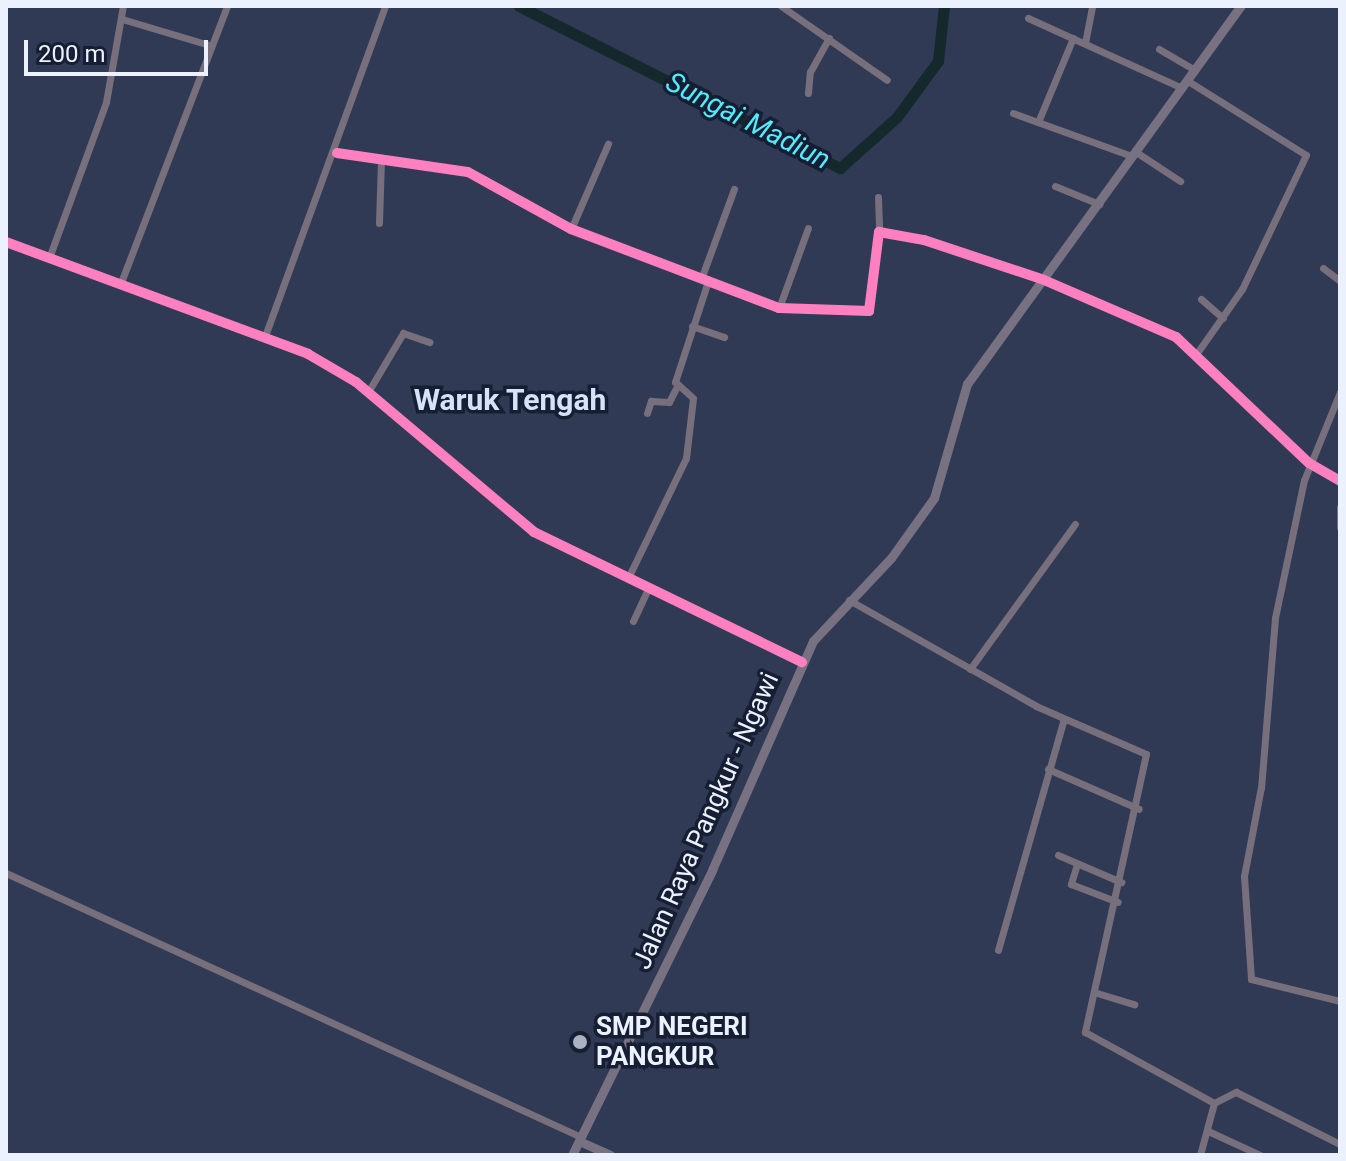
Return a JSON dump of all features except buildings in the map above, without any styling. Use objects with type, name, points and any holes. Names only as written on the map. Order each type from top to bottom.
[{"type":"main road","name":"Jalan Raya Pangkur - Ngawi","points":[[572,1155],[712,870],[802,662],[934,498],[962,395],[1241,6]]},
{"type":"main road","points":[[580,1139],[610,1155]]},
{"type":"street","points":[[49,258],[106,102],[123,6]]},
{"type":"street","points":[[120,285],[209,45],[227,6]]},
{"type":"street","points":[[265,336],[337,153],[385,6]]},
{"type":"street","points":[[781,6],[887,80]]},
{"type":"street","points":[[1085,43],[1092,6]]},
{"type":"street","points":[[1028,18],[1185,85],[1306,155],[1223,318],[1197,353]]},
{"type":"street","points":[[122,19],[209,45]]},
{"type":"street","points":[[808,93],[810,72],[829,38]]},
{"type":"street","points":[[1038,122],[1073,38]]},
{"type":"street","points":[[1159,49],[1195,70]]},
{"type":"street","points":[[1013,113],[1134,154],[1180,181]]},
{"type":"street","points":[[571,229],[608,144]]},
{"type":"street","points":[[337,153],[468,172],[571,229],[779,308],[871,310],[879,232],[878,197]]},
{"type":"street","points":[[379,223],[381,160]]},
{"type":"street","points":[[1055,186],[1099,204]]},
{"type":"street","points":[[647,413],[651,401],[669,402],[677,386],[705,280],[734,189]]},
{"type":"street","points":[[779,308],[808,228]]},
{"type":"street","points":[[879,232],[1044,280],[1169,333],[1197,353],[1309,463],[1340,481]]},
{"type":"street","points":[[6,242],[265,336],[368,392],[506,512],[628,578],[802,662]]},
{"type":"street","points":[[1323,268],[1340,281]]},
{"type":"street","points":[[1201,299],[1223,318]]},
{"type":"street","points":[[692,326],[724,337]]},
{"type":"street","points":[[368,392],[403,333],[429,342]]},
{"type":"street","points":[[628,578],[688,448],[693,398],[677,386]]},
{"type":"street","points":[[1340,392],[1309,463],[1268,662],[1261,787],[1244,876],[1245,932],[1251,979],[1340,1001]]},
{"type":"street","points":[[1340,507],[1340,527]]},
{"type":"street","points":[[970,669],[1075,524]]},
{"type":"street","points":[[633,621],[649,587]]},
{"type":"street","points":[[849,600],[1064,719],[1146,754],[1139,809],[1097,993],[1085,1032],[1094,1041],[1214,1103]]},
{"type":"street","points":[[998,950],[1064,719]]},
{"type":"street","points":[[1048,769],[1139,809]]},
{"type":"street","points":[[1058,855],[1121,882]]},
{"type":"street","points":[[1077,864],[1073,885],[1118,902]]},
{"type":"street","points":[[6,873],[580,1139]]},
{"type":"street","points":[[1097,993],[1134,1004]]},
{"type":"street","points":[[1214,1103],[1236,1092],[1338,1143]]},
{"type":"street","points":[[1201,1155],[1214,1103]]},
{"type":"street","points":[[1208,1131],[1260,1155]]},
{"type":"waterway","name":"Sungai Madiun","points":[[519,6],[840,168],[897,117],[938,61],[944,6]]},
{"type":"cycle path","points":[[337,153],[468,172],[571,229],[779,308],[869,311],[879,232],[924,240],[1044,280],[1176,337],[1309,463],[1340,481]]},
{"type":"cycle path","points":[[6,242],[308,354],[356,382],[534,532],[802,662]]},
{"type":"place","name":"SMP NEGERI PANGKUR","points":[[580,1042]]},
{"type":"district","name":"Waruk Tengah","points":[[510,400]]}]
